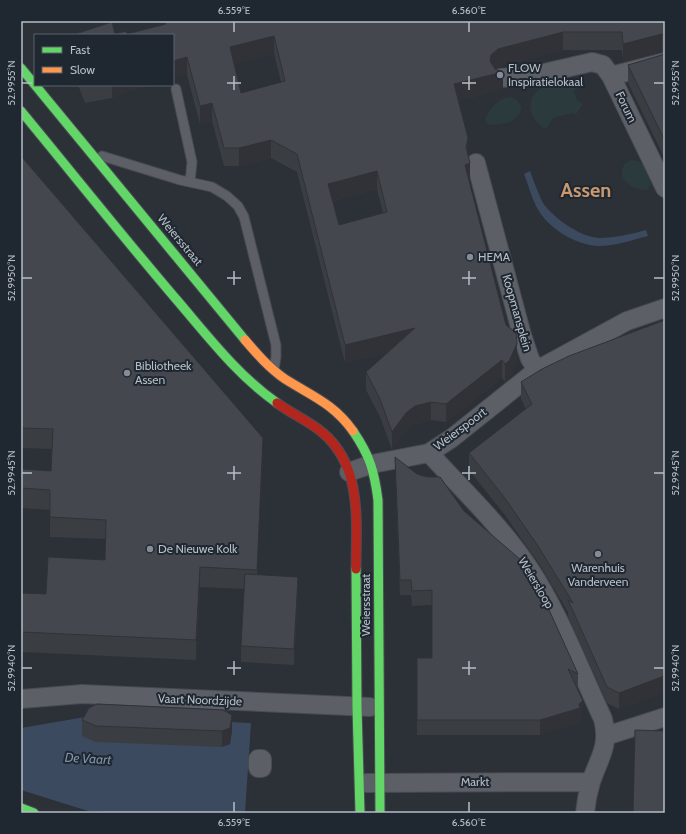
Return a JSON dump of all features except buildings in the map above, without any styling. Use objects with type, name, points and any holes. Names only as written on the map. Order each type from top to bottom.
[{"type":"main road","name":"Weiersstraat","points":[[21,68],[34,84]]},
{"type":"main road","name":"Weiersstraat","points":[[36,86],[89,152],[187,267],[252,348],[274,370],[298,387],[327,403],[344,417],[358,436],[372,464],[378,500],[380,813]]},
{"type":"main road","name":"Weiersstraat","points":[[21,111],[179,301],[244,376],[268,397],[319,429],[335,445],[349,472],[356,503],[357,707],[360,813]]},
{"type":"main road","points":[[21,808],[34,813]]},
{"type":"street","points":[[500,78],[531,76],[592,62],[603,65],[611,76]]},
{"type":"street","name":"Forum","points":[[665,62],[611,76],[665,188]]},
{"type":"street","name":"Koopmansplein","points":[[476,163],[522,335],[530,359],[537,370]]},
{"type":"street","points":[[537,370],[627,321],[665,308]]},
{"type":"street","name":"Weierspoort","points":[[349,472],[372,464],[429,453],[452,438],[537,370]]},
{"type":"street","name":"Weiersloop","points":[[429,453],[512,544],[530,570],[552,610],[603,719],[606,736]]},
{"type":"street","name":"Vaart Noordzijde","points":[[21,699],[82,694],[357,707],[379,706]]},
{"type":"street","points":[[585,813],[591,782],[603,754],[606,736],[665,717]]},
{"type":"street","name":"Markt","points":[[359,783],[591,782]]},
{"type":"lane","points":[[176,89],[192,162],[190,182]]},
{"type":"lane","points":[[89,152],[142,170],[212,187],[227,196],[238,206],[244,217],[276,345],[274,370]]},
{"type":"lane","points":[[319,429],[335,410]]},
{"type":"lane","points":[[357,612],[378,612]]},
{"type":"shaded area","points":[[566,82],[578,83],[574,92],[577,100],[583,104],[576,115],[572,113],[553,118],[546,129],[537,123],[531,113],[530,108],[532,97],[542,88]]},
{"type":"shaded area","points":[[510,97],[518,101],[521,106],[521,111],[518,116],[505,124],[487,124],[485,119],[492,107],[502,99]]},
{"type":"shaded area","points":[[632,160],[640,162],[646,168],[651,184],[647,190],[639,190],[632,187],[622,176],[624,166],[627,162]]},
{"type":"water","points":[[530,171],[543,203],[561,221],[577,231],[593,237],[606,238],[646,230],[648,236],[605,246],[590,245],[571,239],[554,228],[536,206],[524,174]]},
{"type":"water","name":"De Vaart","points":[[91,716],[251,723],[245,813],[132,813],[88,811],[21,790],[21,728]]},
{"type":"traffic: fast","points":[[21,68],[34,84]]},
{"type":"traffic: fast","points":[[36,86],[245,340]]},
{"type":"traffic: fast","points":[[21,111],[211,340],[249,380],[277,403]]},
{"type":"traffic: fast","points":[[353,431],[364,448],[370,464],[375,480],[378,500],[380,813]]},
{"type":"traffic: fast","points":[[356,569],[357,707],[360,813]]},
{"type":"traffic: fast","points":[[21,808],[34,813]]},
{"type":"traffic: slow","points":[[245,340],[274,370],[285,379],[330,407],[353,431]]},
{"type":"traffic: jam","points":[[277,403],[323,433],[336,447],[345,462],[351,479],[356,515],[356,569]]},
{"type":"place","name":"FLOW Inspiratielokaal","points":[[500,75]]},
{"type":"place","name":"HEMA","points":[[470,257]]},
{"type":"place","name":"Bibliotheek Assen","points":[[127,373]]},
{"type":"place","name":"De Nieuwe Kolk","points":[[150,549]]},
{"type":"place","name":"Warenhuis Vanderveen","points":[[598,554]]},
{"type":"district","name":"Assen","points":[[586,190]]}]
